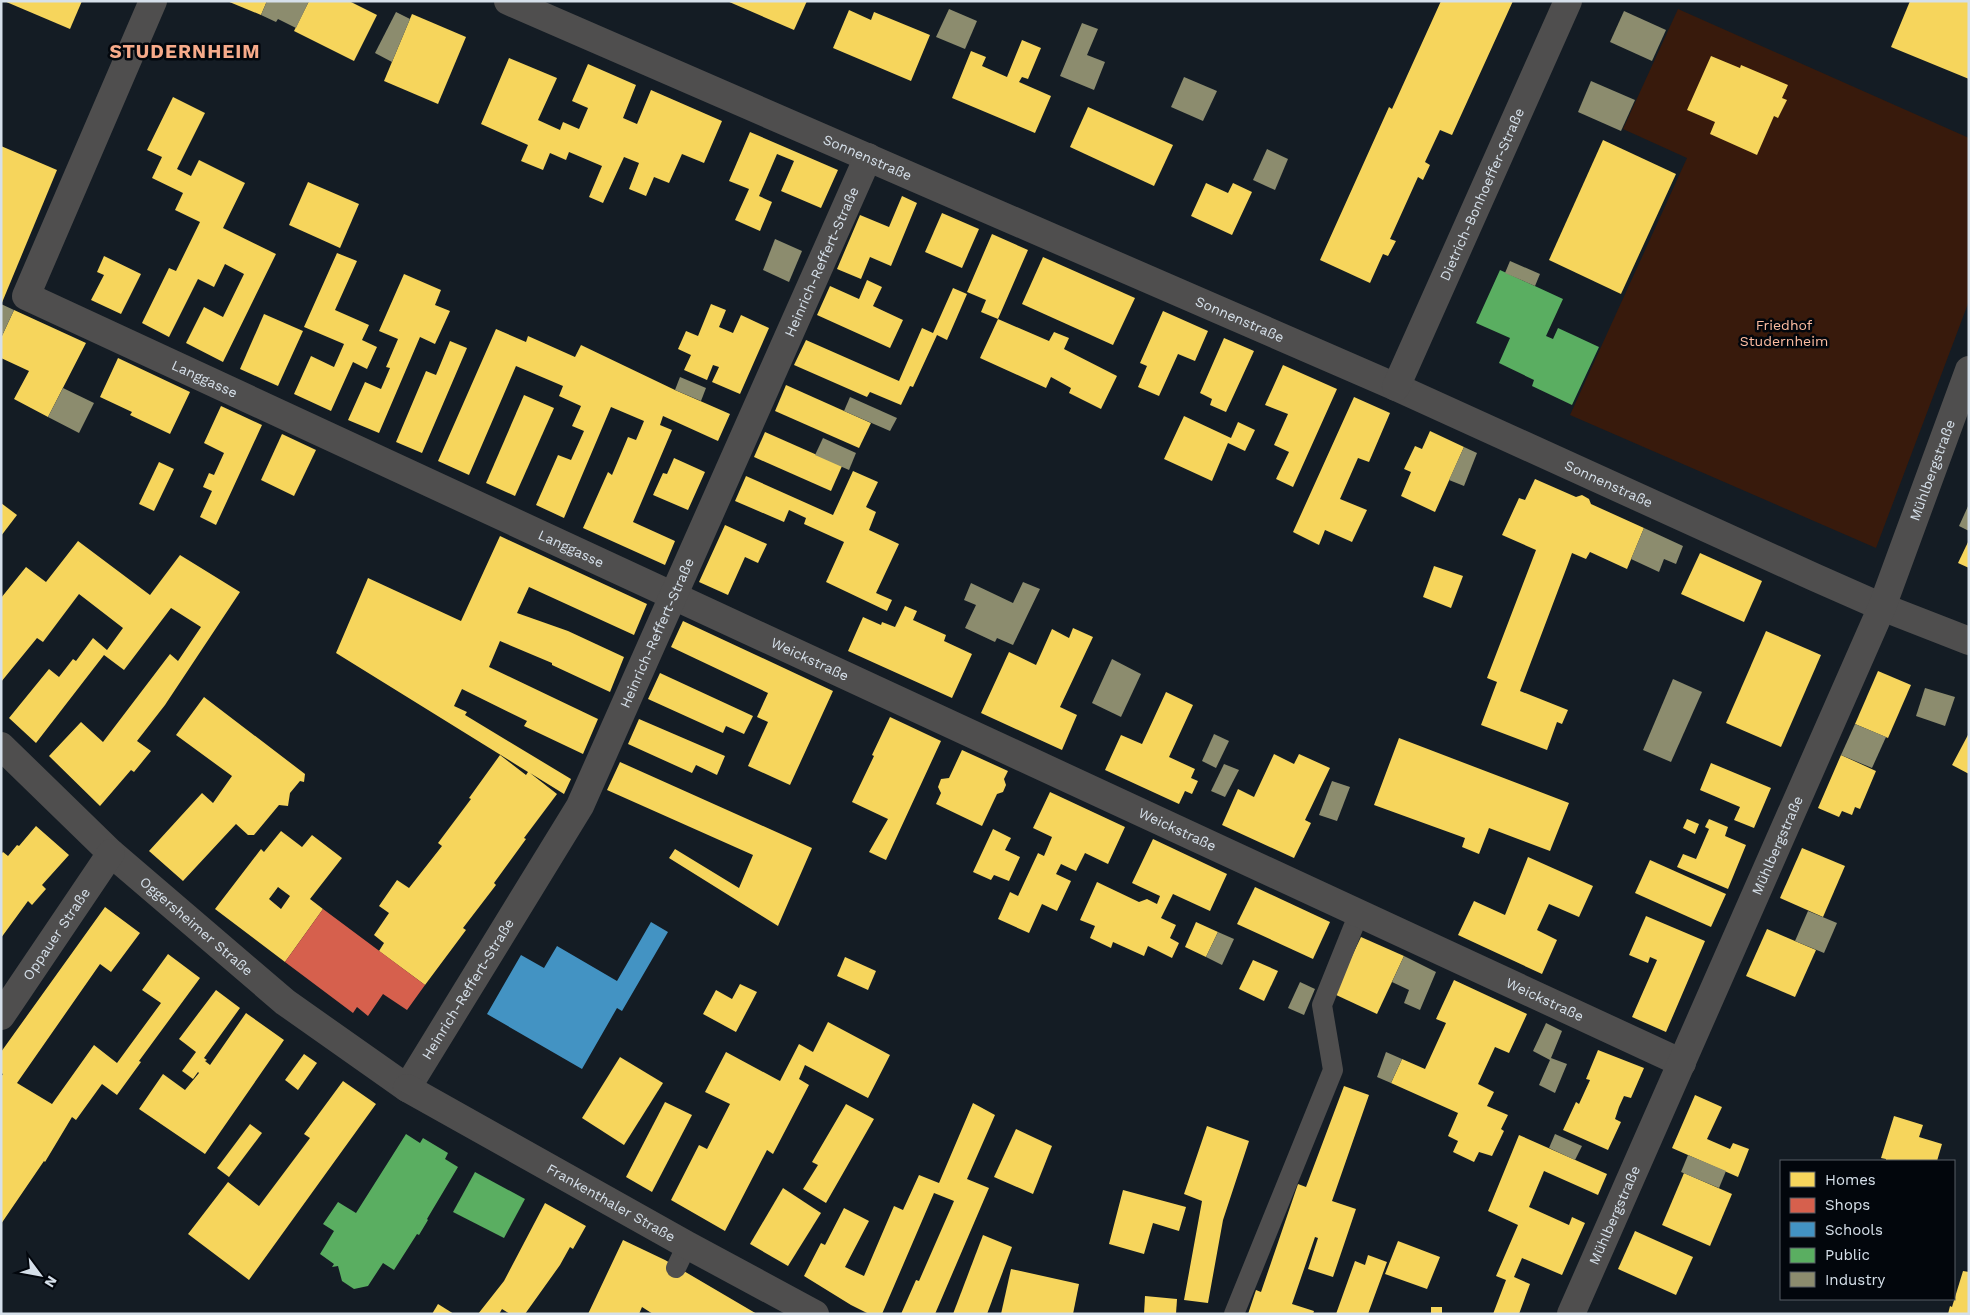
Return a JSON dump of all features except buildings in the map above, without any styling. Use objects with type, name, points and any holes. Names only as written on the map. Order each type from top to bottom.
[{"type":"street","name":"Langgasse","points":[[153,1],[26,296],[673,596]]},
{"type":"street","name":"Sonnenstraße","points":[[508,1],[555,10],[868,157],[1396,387],[1882,607],[1969,641]]},
{"type":"street","name":"Dietrich-Bonhoeffer-Straße","points":[[1396,387],[1568,1]]},
{"type":"street","name":"Heinrich-Reffert-Straße","points":[[407,1088],[580,806],[868,157]]},
{"type":"street","name":"Mühlbergstraße","points":[[1571,1314],[1882,607],[1969,370]]},
{"type":"street","name":"Weickstraße","points":[[673,596],[1682,1063]]},
{"type":"street","name":"Oggersheimer Straße","points":[[1,746],[111,853],[285,1002],[407,1088]]},
{"type":"street","name":"Oppauer Straße","points":[[1,1016],[111,853]]},
{"type":"street","name":"Frankenthaler Straße","points":[[407,1088],[682,1256],[815,1314]]},
{"type":"lane","points":[[1234,1314],[1333,1070],[1322,1005],[1359,913]]},
{"type":"green space","name":"Friedhof Studernheim","points":[[1678,9],[1969,138],[1969,301],[1876,548],[1570,415],[1687,158],[1623,129]]},
{"type":"district","name":"STUDERNHEIM","points":[[185,51]]}]
